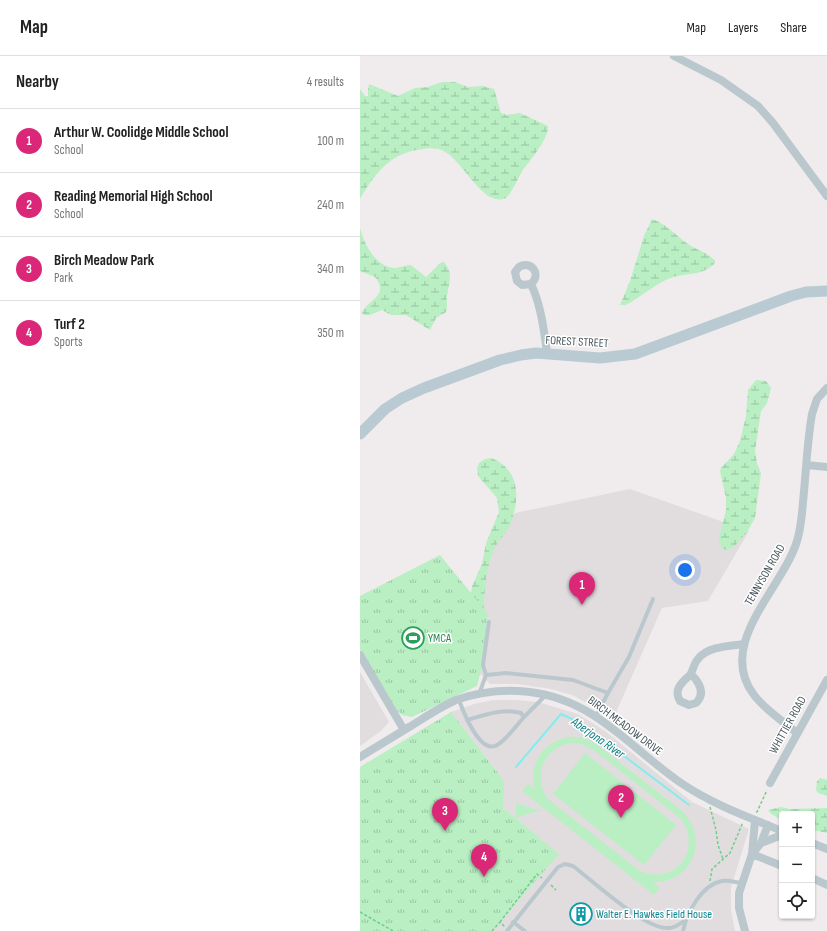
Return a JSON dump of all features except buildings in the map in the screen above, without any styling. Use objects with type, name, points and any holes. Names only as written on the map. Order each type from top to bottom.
[{"type":"street","points":[[674,56],[725,82],[758,106],[773,123],[827,196]]},
{"type":"street","points":[[531,284],[540,311],[547,354]]},
{"type":"street","name":"FOREST STREET","points":[[360,434],[385,409],[410,393],[500,360],[521,355],[547,354],[600,358],[635,354],[792,296],[806,292],[827,291]]},
{"type":"street","name":"TENNYSON ROAD","points":[[797,733],[764,705],[751,691],[744,671],[744,644],[752,622],[796,546],[801,521],[813,409],[820,394],[827,388]]},
{"type":"street","points":[[807,465],[827,467]]},
{"type":"street","points":[[691,674],[695,663],[702,654],[723,647],[744,644]]},
{"type":"street","points":[[360,655],[404,730]]},
{"type":"street","name":"WHITTIER ROAD","points":[[770,783],[827,680]]},
{"type":"street","name":"BIRCH MEADOW DRIVE","points":[[360,757],[441,708],[459,700],[479,694],[509,691],[546,695],[572,703],[596,716],[683,784],[746,816],[779,830]]},
{"type":"street","points":[[744,931],[738,903],[741,883],[752,854],[756,820]]},
{"type":"street","points":[[752,854],[761,843],[768,825]]},
{"type":"street","points":[[761,843],[779,836]]},
{"type":"street","points":[[815,844],[827,849]]},
{"type":"street","points":[[752,854],[779,865]]},
{"type":"street","points":[[815,879],[827,885]]},
{"type":"lane","points":[[596,716],[629,657],[653,599]]},
{"type":"lane","points":[[479,694],[486,675],[483,665],[489,622]]},
{"type":"lane","points":[[486,675],[506,673],[573,680],[608,693]]},
{"type":"lane","points":[[459,700],[467,720],[482,740],[489,746],[494,747],[500,744],[546,695]]},
{"type":"lane","points":[[467,720],[498,712],[515,711],[521,712],[524,717]]},
{"type":"lane","points":[[508,930],[560,866],[569,864],[633,913],[649,923],[667,928],[675,926],[686,920]]},
{"type":"lane","points":[[683,931],[686,920],[697,900],[712,886],[725,881],[741,883]]},
{"type":"lane","points":[[513,922],[525,931]]},
{"type":"path","points":[[712,886],[710,878],[711,871],[732,849],[749,809],[757,812],[770,783]]},
{"type":"path","points":[[710,807],[718,845],[723,859]]},
{"type":"path","points":[[492,931],[537,874],[556,890]]},
{"type":"path","points":[[360,912],[393,931]]},
{"type":"path","points":[[500,922],[508,930]]},
{"type":"shaded area","points":[[630,489],[749,531],[708,601],[662,608],[614,717],[572,695],[551,689],[517,684],[490,684],[471,665],[486,554],[515,513]]},
{"type":"shaded area","points":[[360,672],[389,722],[381,731],[360,746]]},
{"type":"shaded area","points":[[493,700],[538,702],[578,714],[605,731],[692,802],[749,829],[731,888],[731,910],[735,931],[492,931],[558,854],[503,808],[502,778],[451,712],[474,704]]},
{"type":"green space","points":[[442,82],[455,82],[468,87],[483,86],[494,89],[501,113],[507,115],[520,113],[548,126],[548,131],[543,142],[523,170],[509,195],[503,199],[495,199],[487,195],[447,153],[436,148],[429,148],[403,154],[388,163],[375,176],[360,199],[360,89],[365,96],[368,96],[369,84],[398,96],[415,88],[427,87]]},
{"type":"green space","points":[[652,219],[667,227],[686,243],[710,256],[715,261],[714,264],[704,271],[675,276],[665,280],[630,303],[620,305],[630,281],[644,236]]},
{"type":"green space","points":[[360,228],[368,248],[382,264],[396,268],[411,265],[426,277],[440,263],[444,262],[447,266],[450,278],[446,312],[436,318],[430,330],[406,315],[391,315],[382,310],[370,315],[364,315],[362,313],[379,293],[380,289],[379,283],[375,277],[360,271]]},
{"type":"green space","points":[[756,380],[766,381],[771,388],[767,403],[761,411],[755,451],[757,463],[761,473],[755,518],[747,532],[734,547],[727,550],[722,549],[719,538],[726,510],[726,498],[720,471],[734,454],[740,441],[746,416],[748,390]]},
{"type":"green space","points":[[491,458],[501,463],[508,469],[515,485],[516,504],[511,523],[495,547],[489,564],[485,586],[484,615],[470,601],[472,586],[482,564],[486,543],[499,512],[497,498],[478,476],[477,468],[479,463],[485,459]]},
{"type":"green space","points":[[440,555],[488,614],[482,667],[477,686],[412,717],[402,715],[396,709],[360,649],[360,596]]},
{"type":"green space","points":[[451,712],[502,778],[504,785],[503,808],[559,854],[492,931],[360,931],[360,767]]},
{"type":"green space","points":[[567,737],[581,737],[593,742],[681,810],[690,821],[695,833],[696,845],[688,867],[679,875],[667,880],[653,882],[660,888],[654,895],[522,791],[528,784],[535,789],[533,780],[534,771],[539,756],[544,749],[558,740]],"holes":[[[571,743],[584,745],[595,751],[681,819],[687,831],[689,842],[687,853],[682,862],[674,869],[664,874],[653,874],[640,871],[548,799],[543,790],[541,781],[541,772],[547,757],[561,746]]]},
{"type":"green space","points":[[585,753],[676,825],[644,865],[553,794]]},
{"type":"green space","points":[[820,778],[827,780],[827,796],[818,793],[816,790],[817,781]]},
{"type":"green space","points":[[516,803],[537,810],[540,809],[540,812],[537,811],[516,818]]},
{"type":"green space","points":[[781,807],[790,809],[827,808],[827,833],[815,831],[815,811],[779,811],[779,818],[771,814],[768,810]]},
{"type":"waterway","name":"Aberjona River","points":[[516,767],[561,714],[579,722],[689,805]]},
{"type":"place","name":"Arthur W. Coolidge Middle School","points":[[582,605]]},
{"type":"place","name":"YMCA","points":[[413,638]]},
{"type":"place","name":"Reading Memorial High School","points":[[621,818]]},
{"type":"place","name":"Birch Meadow Park","points":[[445,831]]},
{"type":"place","name":"Turf 2","points":[[484,877]]},
{"type":"place","name":"Walter E. Hawkes Field House","points":[[581,914]]}]
